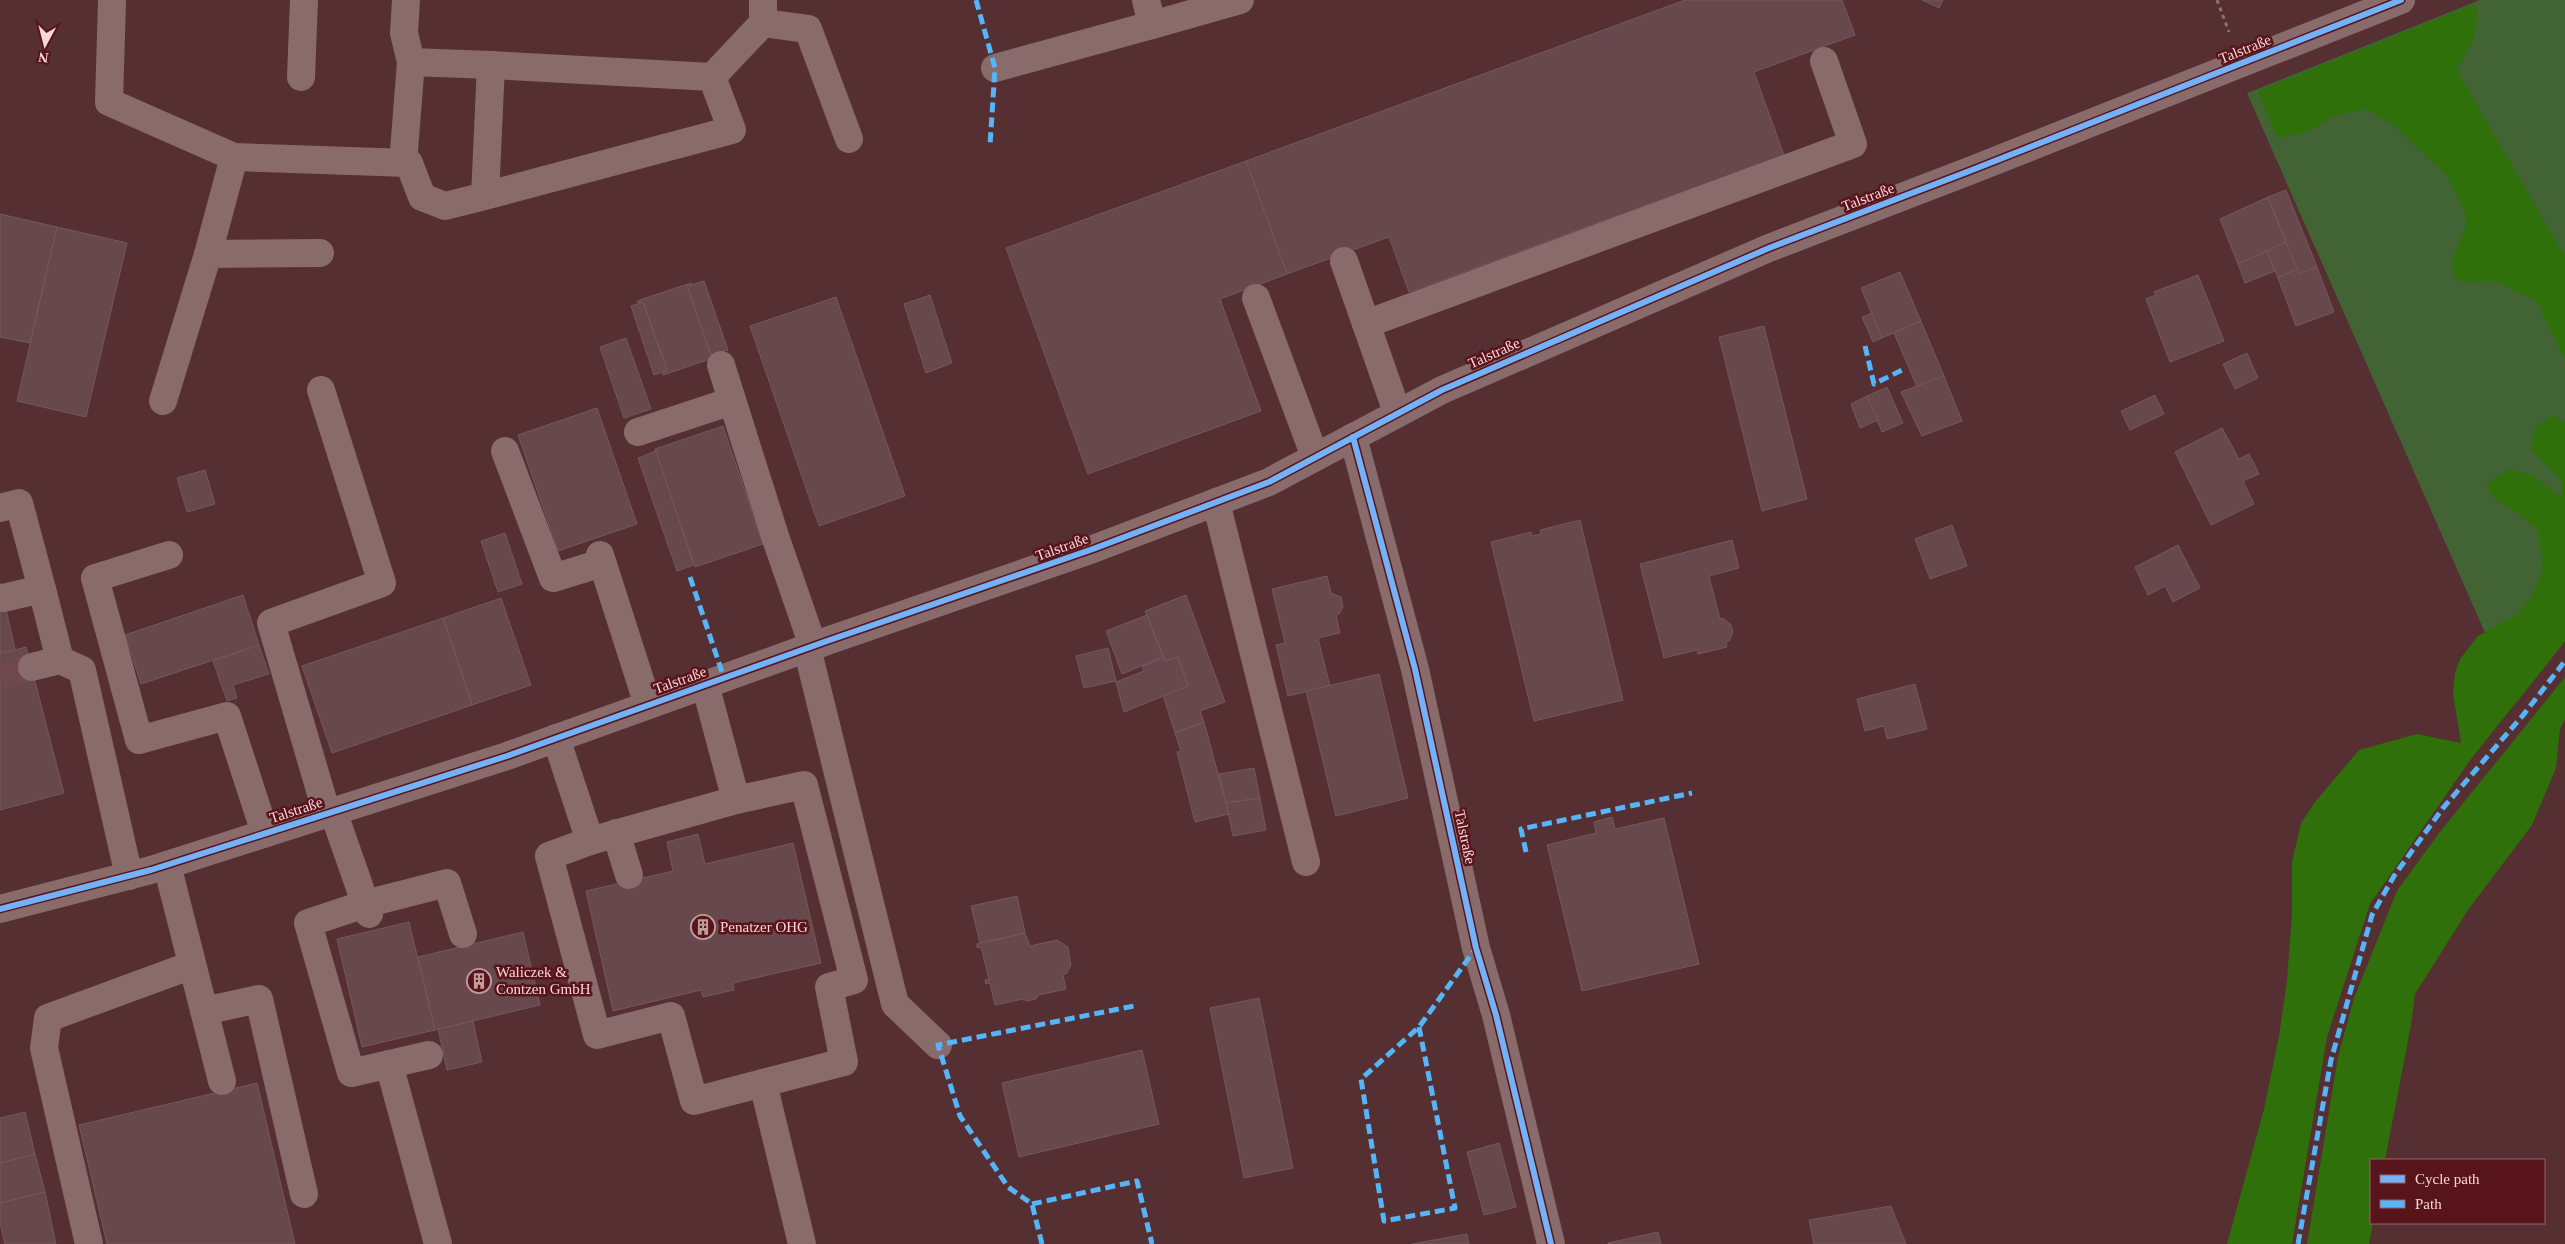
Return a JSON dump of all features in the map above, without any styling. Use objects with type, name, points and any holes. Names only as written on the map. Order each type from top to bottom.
[{"type":"street","points":[[112,0],[109,102],[234,157],[409,163],[422,197],[445,206],[732,130],[712,77]]},
{"type":"street","points":[[301,77],[304,0]]},
{"type":"street","points":[[403,163],[411,62],[404,33],[406,0]]},
{"type":"street","points":[[995,68],[1149,13],[1240,0]]},
{"type":"street","name":"Talstraße","points":[[0,908],[129,876],[330,813],[556,738],[810,647],[1093,549],[1269,482],[1398,412],[1486,370],[1769,248],[1972,170],[2401,0]]},
{"type":"street","points":[[712,77],[763,12],[808,29],[849,139]]},
{"type":"street","points":[[1366,324],[1853,144],[1824,61]]},
{"type":"street","points":[[411,62],[712,77]]},
{"type":"street","points":[[485,196],[491,65]]},
{"type":"street","points":[[163,401],[208,254],[234,157]]},
{"type":"street","points":[[208,254],[320,253]]},
{"type":"street","points":[[1344,261],[1398,412]]},
{"type":"street","points":[[1256,298],[1315,457]]},
{"type":"street","points":[[721,365],[810,647],[894,1004],[938,1045]]},
{"type":"street","points":[[321,390],[382,583],[271,623],[330,813],[367,909]]},
{"type":"street","points":[[638,432],[732,401]]},
{"type":"street","name":"Talstraße","points":[[1353,437],[1415,669],[1476,948],[1496,1015],[1551,1244]]},
{"type":"street","points":[[505,451],[553,578],[601,559],[648,705]]},
{"type":"street","points":[[1216,502],[1306,862]]},
{"type":"street","points":[[0,508],[19,503],[60,660]]},
{"type":"street","points":[[168,555],[95,578],[139,740],[227,716],[265,833]]},
{"type":"street","points":[[3,598],[42,589]]},
{"type":"street","points":[[32,667],[60,660],[82,670],[129,876]]},
{"type":"street","points":[[705,684],[736,800]]},
{"type":"street","points":[[556,738],[590,841]]},
{"type":"street","points":[[804,785],[854,980],[830,987],[844,1062],[694,1101],[671,1016],[597,1035],[549,856],[616,833],[736,800],[804,785]]},
{"type":"street","points":[[616,833],[629,875]]},
{"type":"street","points":[[166,865],[222,1081]]},
{"type":"street","points":[[429,1055],[351,1073],[308,923],[367,909],[447,883],[463,934]]},
{"type":"street","points":[[89,1244],[44,1048],[48,1018],[192,965]]},
{"type":"street","points":[[204,1011],[259,999],[304,1194]]},
{"type":"street","points":[[389,1064],[438,1244]]},
{"type":"street","points":[[763,1083],[802,1244]]},
{"type":"green space","points":[[2480,0],[2565,0],[2565,641],[2516,703],[2247,93]]},
{"type":"green space","points":[[2474,4],[2477,12],[2476,29],[2470,47],[2456,69],[2565,257],[2565,360],[2537,302],[2496,281],[2463,282],[2455,279],[2451,264],[2466,224],[2466,214],[2447,176],[2395,126],[2367,109],[2334,116],[2304,133],[2277,138],[2257,91]]},
{"type":"green space","points":[[2553,415],[2565,423],[2565,641],[2471,759],[2370,904],[2327,1037],[2292,1244],[2227,1244],[2264,1109],[2279,1036],[2287,981],[2292,913],[2292,862],[2301,823],[2315,802],[2359,750],[2417,734],[2461,743],[2453,693],[2455,673],[2460,659],[2478,636],[2518,614],[2532,595],[2543,570],[2538,531],[2520,514],[2496,500],[2486,485],[2506,470],[2530,474],[2562,498],[2562,481],[2530,448],[2537,425]]},
{"type":"green space","points":[[2565,677],[2565,719],[2560,729],[2556,768],[2532,825],[2468,910],[2415,994],[2411,1025],[2385,1159],[2370,1159],[2370,1224],[2373,1224],[2369,1244],[2307,1244],[2338,1057],[2354,998],[2397,891],[2439,833]]},
{"type":"building","points":[[1685,0],[1842,0],[1855,35],[1754,72],[1784,155],[1409,292],[1389,237],[1287,274],[1246,161]]},
{"type":"building","points":[[1922,0],[1943,0],[1939,8]]},
{"type":"building","points":[[1246,161],[1287,274],[1220,299],[1261,411],[1088,474],[1006,248]]},
{"type":"building","points":[[2286,190],[2317,267],[2299,274],[2268,197]]},
{"type":"building","points":[[2268,197],[2286,242],[2238,264],[2220,219]]},
{"type":"building","points":[[0,214],[57,227],[30,343],[0,337]]},
{"type":"building","points":[[57,227],[127,243],[86,417],[17,401]]},
{"type":"building","points":[[2286,242],[2297,269],[2278,278],[2267,251]]},
{"type":"building","points":[[2267,251],[2275,271],[2245,283],[2238,264]]},
{"type":"building","points":[[2317,267],[2334,312],[2296,326],[2278,278],[2297,269],[2299,274]]},
{"type":"building","points":[[1900,272],[1921,321],[1882,338],[1861,288]]},
{"type":"building","points":[[2198,275],[2224,341],[2170,362],[2146,299],[2156,295],[2154,292]]},
{"type":"building","points":[[704,281],[728,350],[711,355],[687,286]]},
{"type":"building","points":[[691,283],[692,285],[687,286],[711,355],[715,354],[716,357],[663,375],[662,373],[667,370],[643,302],[638,303],[637,301]]},
{"type":"building","points":[[930,295],[952,363],[926,373],[904,304]]},
{"type":"building","points":[[836,297],[905,496],[819,526],[750,326]]},
{"type":"building","points":[[643,302],[667,370],[654,375],[631,306]]},
{"type":"building","points":[[1872,313],[1882,338],[1873,342],[1862,317]]},
{"type":"building","points":[[1921,321],[1944,376],[1917,387],[1894,333]]},
{"type":"building","points":[[1764,326],[1807,499],[1762,511],[1719,337]]},
{"type":"building","points":[[626,338],[651,409],[624,418],[600,347]]},
{"type":"building","points":[[2247,353],[2258,378],[2235,389],[2223,364]]},
{"type":"building","points":[[1944,376],[1962,421],[1922,436],[1901,392]]},
{"type":"building","points":[[1887,387],[1903,423],[1882,432],[1867,396]]},
{"type":"building","points":[[2155,395],[2164,414],[2130,430],[2121,411]]},
{"type":"building","points":[[1867,396],[1878,420],[1860,428],[1851,404]]},
{"type":"building","points":[[597,408],[637,524],[558,551],[518,435]]},
{"type":"building","points":[[723,426],[763,544],[695,567],[655,449]]},
{"type":"building","points":[[2222,428],[2239,459],[2249,454],[2259,474],[2243,481],[2254,504],[2211,525],[2175,452]]},
{"type":"building","points":[[656,451],[694,565],[677,571],[638,458]]},
{"type":"building","points":[[205,470],[215,504],[187,512],[177,478]]},
{"type":"building","points":[[1580,520],[1623,700],[1534,721],[1491,542],[1531,532],[1532,536],[1541,534],[1540,530]]},
{"type":"building","points":[[1952,525],[1967,566],[1930,579],[1915,539]]},
{"type":"building","points":[[505,533],[522,584],[498,592],[481,541]]},
{"type":"building","points":[[1732,540],[1739,568],[1709,576],[1720,619],[1723,618],[1731,625],[1733,633],[1729,641],[1726,642],[1727,647],[1698,654],[1697,650],[1664,658],[1640,564]]},
{"type":"building","points":[[2178,545],[2200,588],[2173,602],[2165,586],[2148,595],[2135,567]]},
{"type":"building","points":[[1327,576],[1331,593],[1341,597],[1343,607],[1339,614],[1336,615],[1340,633],[1318,638],[1330,686],[1288,696],[1276,645],[1285,643],[1272,589]]},
{"type":"building","points":[[0,583],[15,649],[0,653]]},
{"type":"building","points":[[243,595],[259,645],[141,684],[125,635]]},
{"type":"building","points":[[1186,595],[1225,702],[1200,711],[1204,722],[1175,733],[1163,695],[1188,686],[1178,657],[1165,661],[1145,611]]},
{"type":"building","points":[[501,598],[531,685],[472,705],[443,618]]},
{"type":"building","points":[[1147,615],[1163,657],[1122,674],[1106,631]]},
{"type":"building","points":[[443,618],[472,705],[332,753],[302,666]]},
{"type":"building","points":[[259,645],[269,674],[233,685],[237,698],[227,701],[213,661]]},
{"type":"building","points":[[26,647],[64,793],[0,810],[0,654]]},
{"type":"building","points":[[1108,648],[1116,681],[1084,688],[1076,656]]},
{"type":"building","points":[[1178,657],[1188,686],[1124,712],[1116,682],[1144,671],[1142,666],[1164,658],[1165,661]]},
{"type":"building","points":[[1379,674],[1408,798],[1336,816],[1306,691]]},
{"type":"building","points":[[1915,684],[1927,729],[1887,739],[1884,726],[1865,731],[1857,699]]},
{"type":"building","points":[[1204,722],[1229,814],[1195,822],[1177,752],[1181,751],[1175,733]]},
{"type":"building","points":[[1254,768],[1260,798],[1226,803],[1219,774]]},
{"type":"building","points":[[1260,798],[1266,830],[1233,836],[1226,803]]},
{"type":"building","points":[[1612,817],[1615,829],[1664,818],[1699,964],[1582,991],[1547,845],[1596,833],[1594,822]]},
{"type":"building","name":"Penatzer OHG","points":[[698,834],[705,864],[793,843],[821,963],[733,983],[734,990],[703,997],[701,990],[613,1011],[586,891],[673,871],[667,842]]},
{"type":"building","points":[[1017,896],[1025,933],[980,943],[971,906]]},
{"type":"building","points":[[409,922],[435,1030],[362,1047],[337,939]]},
{"type":"building","name":"Waliczek & Contzen GmbH","points":[[523,932],[540,1005],[435,1030],[418,957]]},
{"type":"building","points":[[1025,933],[1030,946],[1057,940],[1068,947],[1071,965],[1066,974],[1063,975],[1066,989],[1039,995],[1036,999],[1027,1001],[1023,999],[995,1005],[990,983],[986,984],[985,980],[989,979],[981,947],[977,948],[977,944]]},
{"type":"building","points":[[1259,998],[1293,1168],[1244,1178],[1210,1008]]},
{"type":"building","points":[[473,1021],[482,1062],[447,1070],[438,1029]]},
{"type":"building","points":[[1142,1050],[1159,1124],[1019,1157],[1002,1083]]},
{"type":"building","points":[[257,1083],[295,1244],[107,1244],[79,1125]]},
{"type":"building","points":[[25,1112],[35,1154],[0,1163],[0,1118]]},
{"type":"building","points":[[1499,1143],[1516,1207],[1484,1215],[1467,1152]]},
{"type":"building","points":[[35,1154],[45,1192],[0,1203],[0,1163]]},
{"type":"building","points":[[45,1192],[56,1244],[5,1244],[0,1223],[0,1203]]},
{"type":"building","points":[[1891,1206],[1906,1244],[1814,1244],[1809,1220]]},
{"type":"building","points":[[1658,1232],[1661,1244],[1608,1244],[1608,1243]]},
{"type":"building","points":[[1467,1234],[1469,1244],[1412,1244]]},
{"type":"tunnel","points":[[0,675],[32,667]]},
{"type":"marked path","points":[[976,0],[995,68],[990,145]]},
{"type":"marked path","points":[[1865,346],[1874,384],[1902,370]]},
{"type":"marked path","points":[[690,577],[724,678]]},
{"type":"marked path","points":[[2298,1244],[2331,1060],[2372,915],[2394,876],[2443,808],[2524,714],[2565,661]]},
{"type":"marked path","points":[[1526,852],[1521,829],[1692,793]]},
{"type":"marked path","points":[[1419,1027],[1455,1208],[1384,1221],[1361,1079],[1419,1027],[1476,948]]},
{"type":"marked path","points":[[1042,1244],[1032,1204],[1008,1187],[960,1116],[938,1045],[1134,1006]]},
{"type":"marked path","points":[[1032,1204],[1137,1181],[1152,1244]]},
{"type":"cycle path","points":[[0,909],[151,870],[507,756],[827,641],[1093,549],[1269,482],[1442,390],[1769,248],[1972,170],[2401,0]]},
{"type":"cycle path","points":[[1353,437],[1415,669],[1476,948],[1496,1015],[1551,1244]]},
{"type":"place","name":"Penatzer OHG","points":[[703,927]]},
{"type":"place","name":"Waliczek & Contzen GmbH","points":[[479,981]]}]
